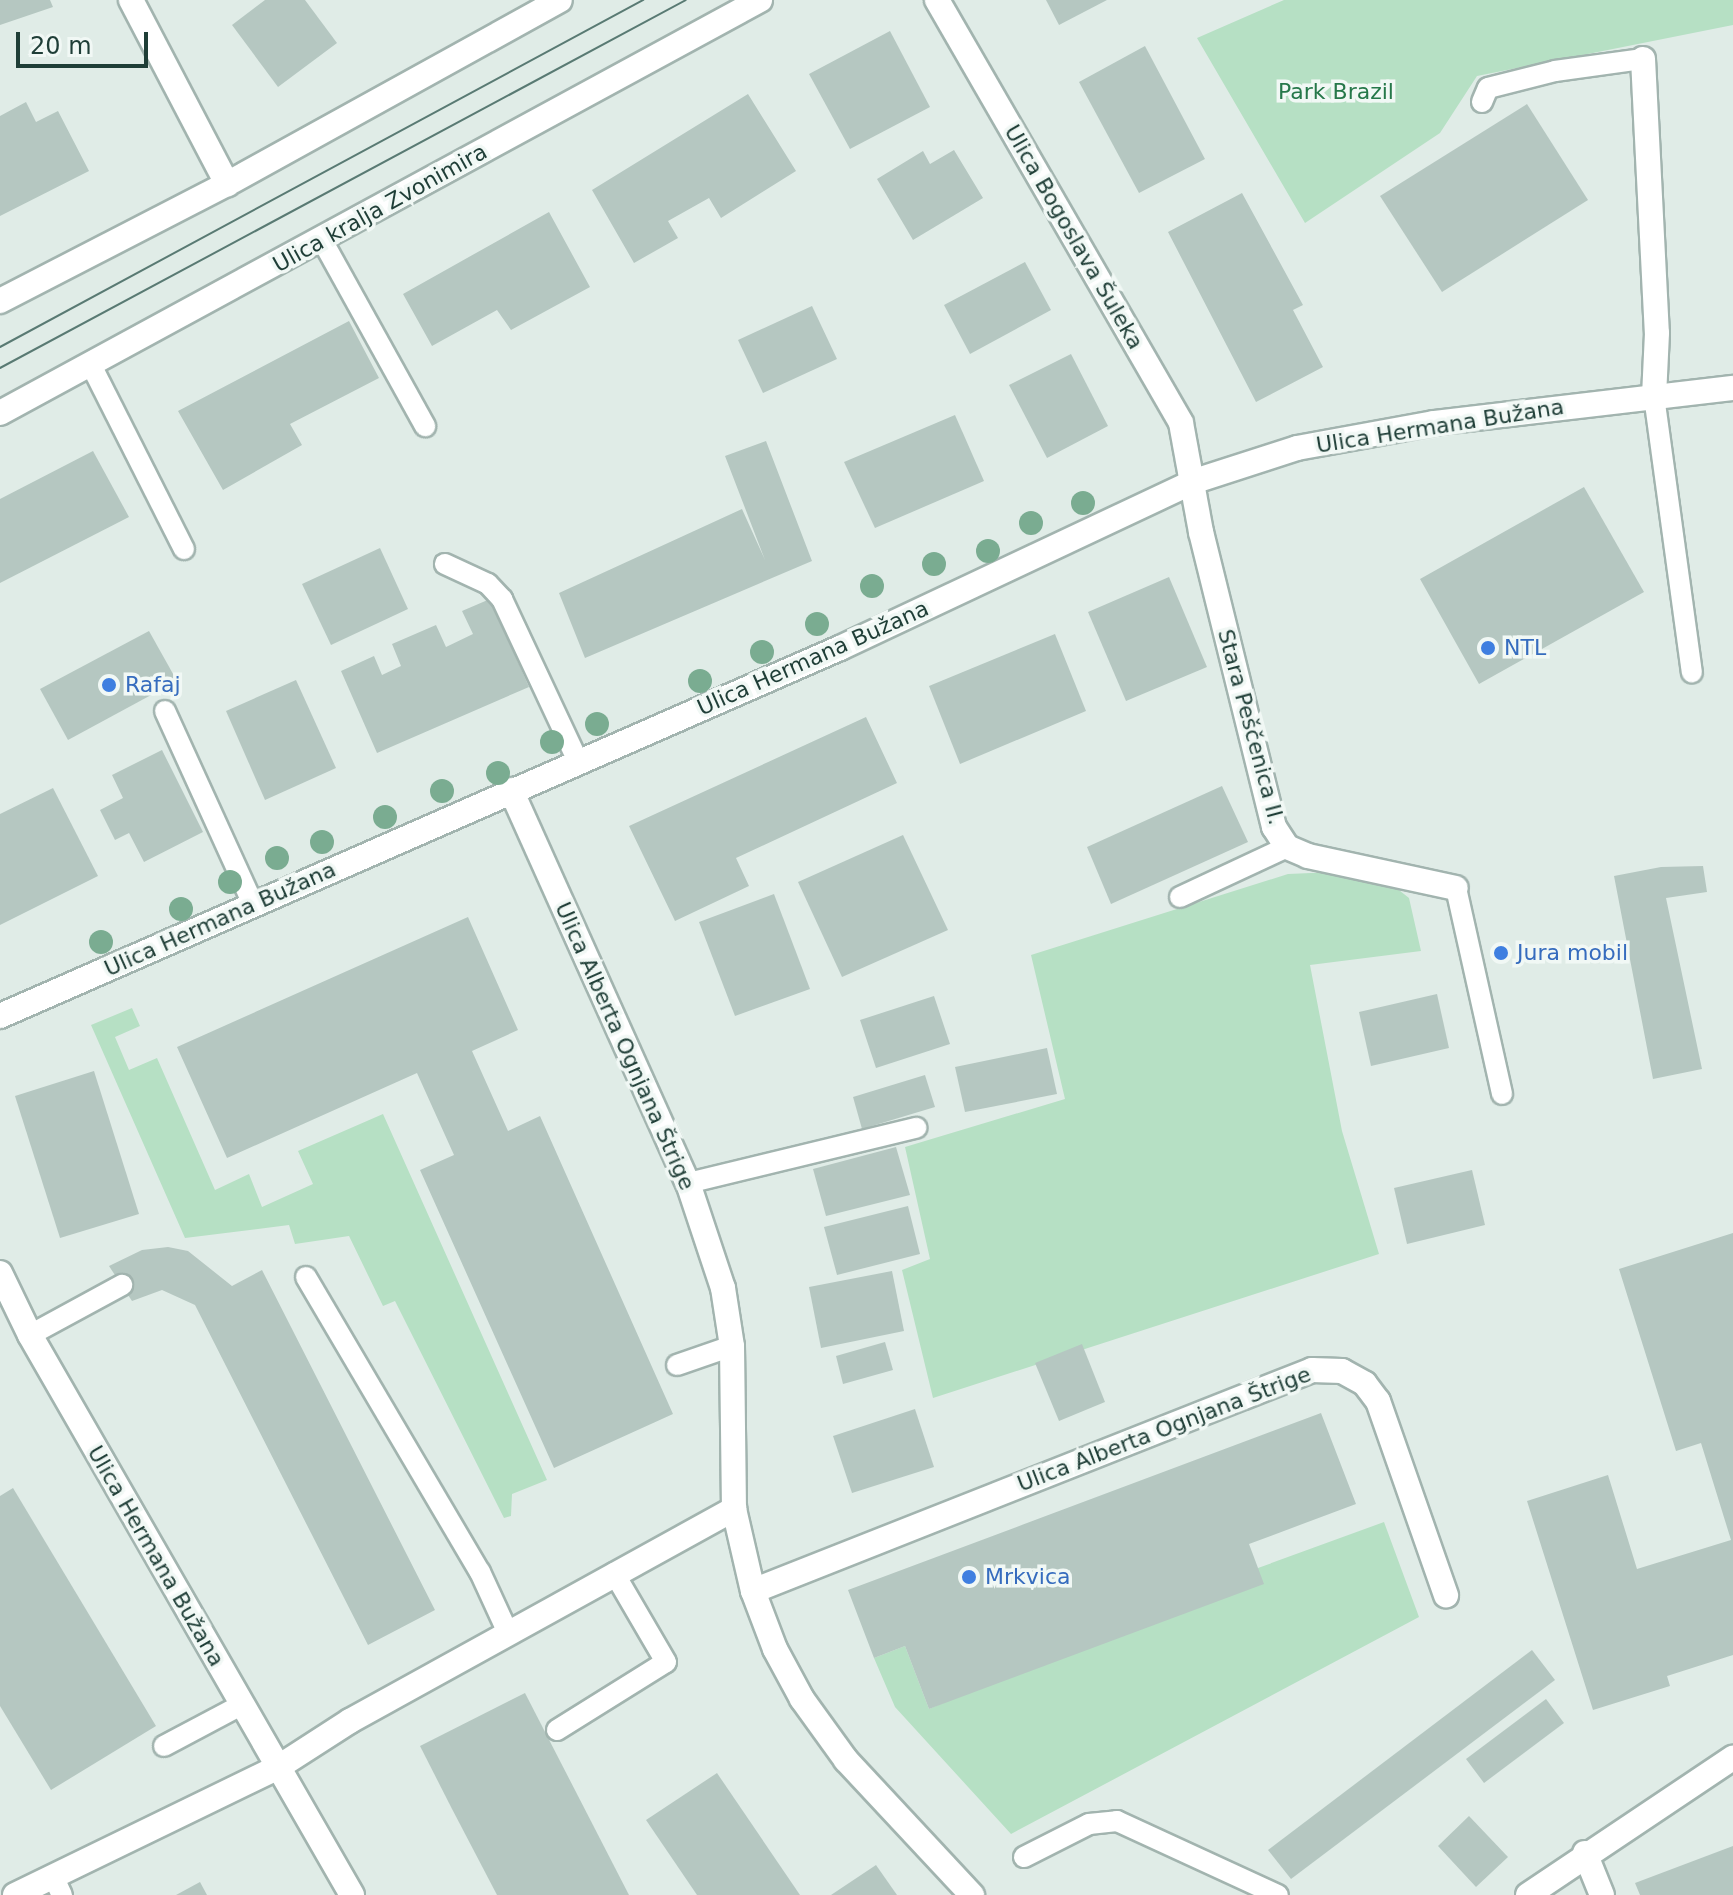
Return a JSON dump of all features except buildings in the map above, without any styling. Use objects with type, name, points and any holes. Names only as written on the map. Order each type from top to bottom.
[{"type":"street","points":[[131,0],[227,184]]},
{"type":"street","points":[[0,301],[227,184],[560,0]]},
{"type":"street","name":"Ulica kralja Zvonimira","points":[[0,413],[92,367],[760,0]]},
{"type":"street","name":"Ulica Bogoslava Šuleka","points":[[937,0],[1181,423],[1195,481]]},
{"type":"street","points":[[1643,59],[1657,333],[1654,396]]},
{"type":"street","name":"Ulica Hermana Bužana","points":[[0,1016],[840,648],[1195,481],[1297,448],[1434,423],[1733,388]]},
{"type":"street","name":"Stara Peščenica II.","points":[[1195,481],[1201,532],[1274,827],[1287,847],[1456,888]]},
{"type":"street","name":"Ulica Alberta Ognjana Štrige","points":[[511,790],[688,1183],[723,1288],[732,1346],[734,1509],[753,1591],[802,1699],[846,1760],[972,1895]]},
{"type":"street","name":"Ulica Hermana Bužana","points":[[0,1273],[7,1306],[30,1335],[352,1895]]},
{"type":"street","name":"Ulica Alberta Ognjana Štrige","points":[[753,1591],[1312,1370],[1342,1371],[1365,1384],[1378,1401],[1446,1595]]},
{"type":"street","points":[[15,1895],[58,1886],[277,1768],[508,1633],[734,1509]]},
{"type":"street","points":[[1528,1895],[1585,1853],[1733,1758]]},
{"type":"street","points":[[1585,1853],[1602,1895]]},
{"type":"lane","points":[[1482,102],[1488,88],[1555,71],[1643,59]]},
{"type":"lane","points":[[322,240],[425,426]]},
{"type":"lane","points":[[92,367],[184,549]]},
{"type":"lane","points":[[1654,396],[1692,672]]},
{"type":"lane","points":[[445,564],[488,584],[502,599],[578,761]]},
{"type":"lane","points":[[165,711],[253,904]]},
{"type":"lane","points":[[1180,897],[1287,847]]},
{"type":"lane","points":[[1456,888],[1502,1094]]},
{"type":"lane","points":[[688,1183],[916,1128]]},
{"type":"lane","points":[[306,1277],[480,1572],[508,1633]]},
{"type":"lane","points":[[30,1335],[122,1285]]},
{"type":"lane","points":[[677,1365],[732,1346]]},
{"type":"lane","points":[[557,1730],[666,1662],[614,1573]]},
{"type":"lane","points":[[164,1746],[241,1705]]},
{"type":"lane","points":[[1024,1857],[1089,1824],[1117,1821],[1278,1895]]},
{"type":"green space","name":"Park Brazil","points":[[1284,0],[1733,0],[1733,25],[1477,76],[1440,133],[1305,223],[1197,38]]},
{"type":"green space","points":[[1334,872],[1390,883],[1409,898],[1421,951],[1310,965],[1342,1131],[1379,1254],[933,1398],[902,1270],[930,1259],[905,1147],[1065,1099],[1031,955],[1288,874]]},
{"type":"green space","points":[[132,1008],[140,1026],[115,1037],[129,1070],[157,1058],[215,1190],[249,1174],[262,1207],[313,1184],[298,1151],[383,1114],[547,1480],[512,1494],[511,1516],[504,1518],[395,1301],[383,1306],[349,1236],[295,1244],[289,1225],[185,1238],[91,1025]]},
{"type":"green space","points":[[1384,1522],[1419,1617],[1011,1834],[895,1707],[874,1658],[905,1646],[929,1709],[1258,1568]]},
{"type":"tram line","points":[[0,347],[643,0]]},
{"type":"tram line","points":[[0,368],[686,0]]},
{"type":"place","name":"NTL","points":[[1488,648]]},
{"type":"place","name":"Rafaj","points":[[109,685]]},
{"type":"place","name":"Jura mobil","points":[[1501,953]]},
{"type":"place","name":"Mrkvica","points":[[969,1577]]}]
